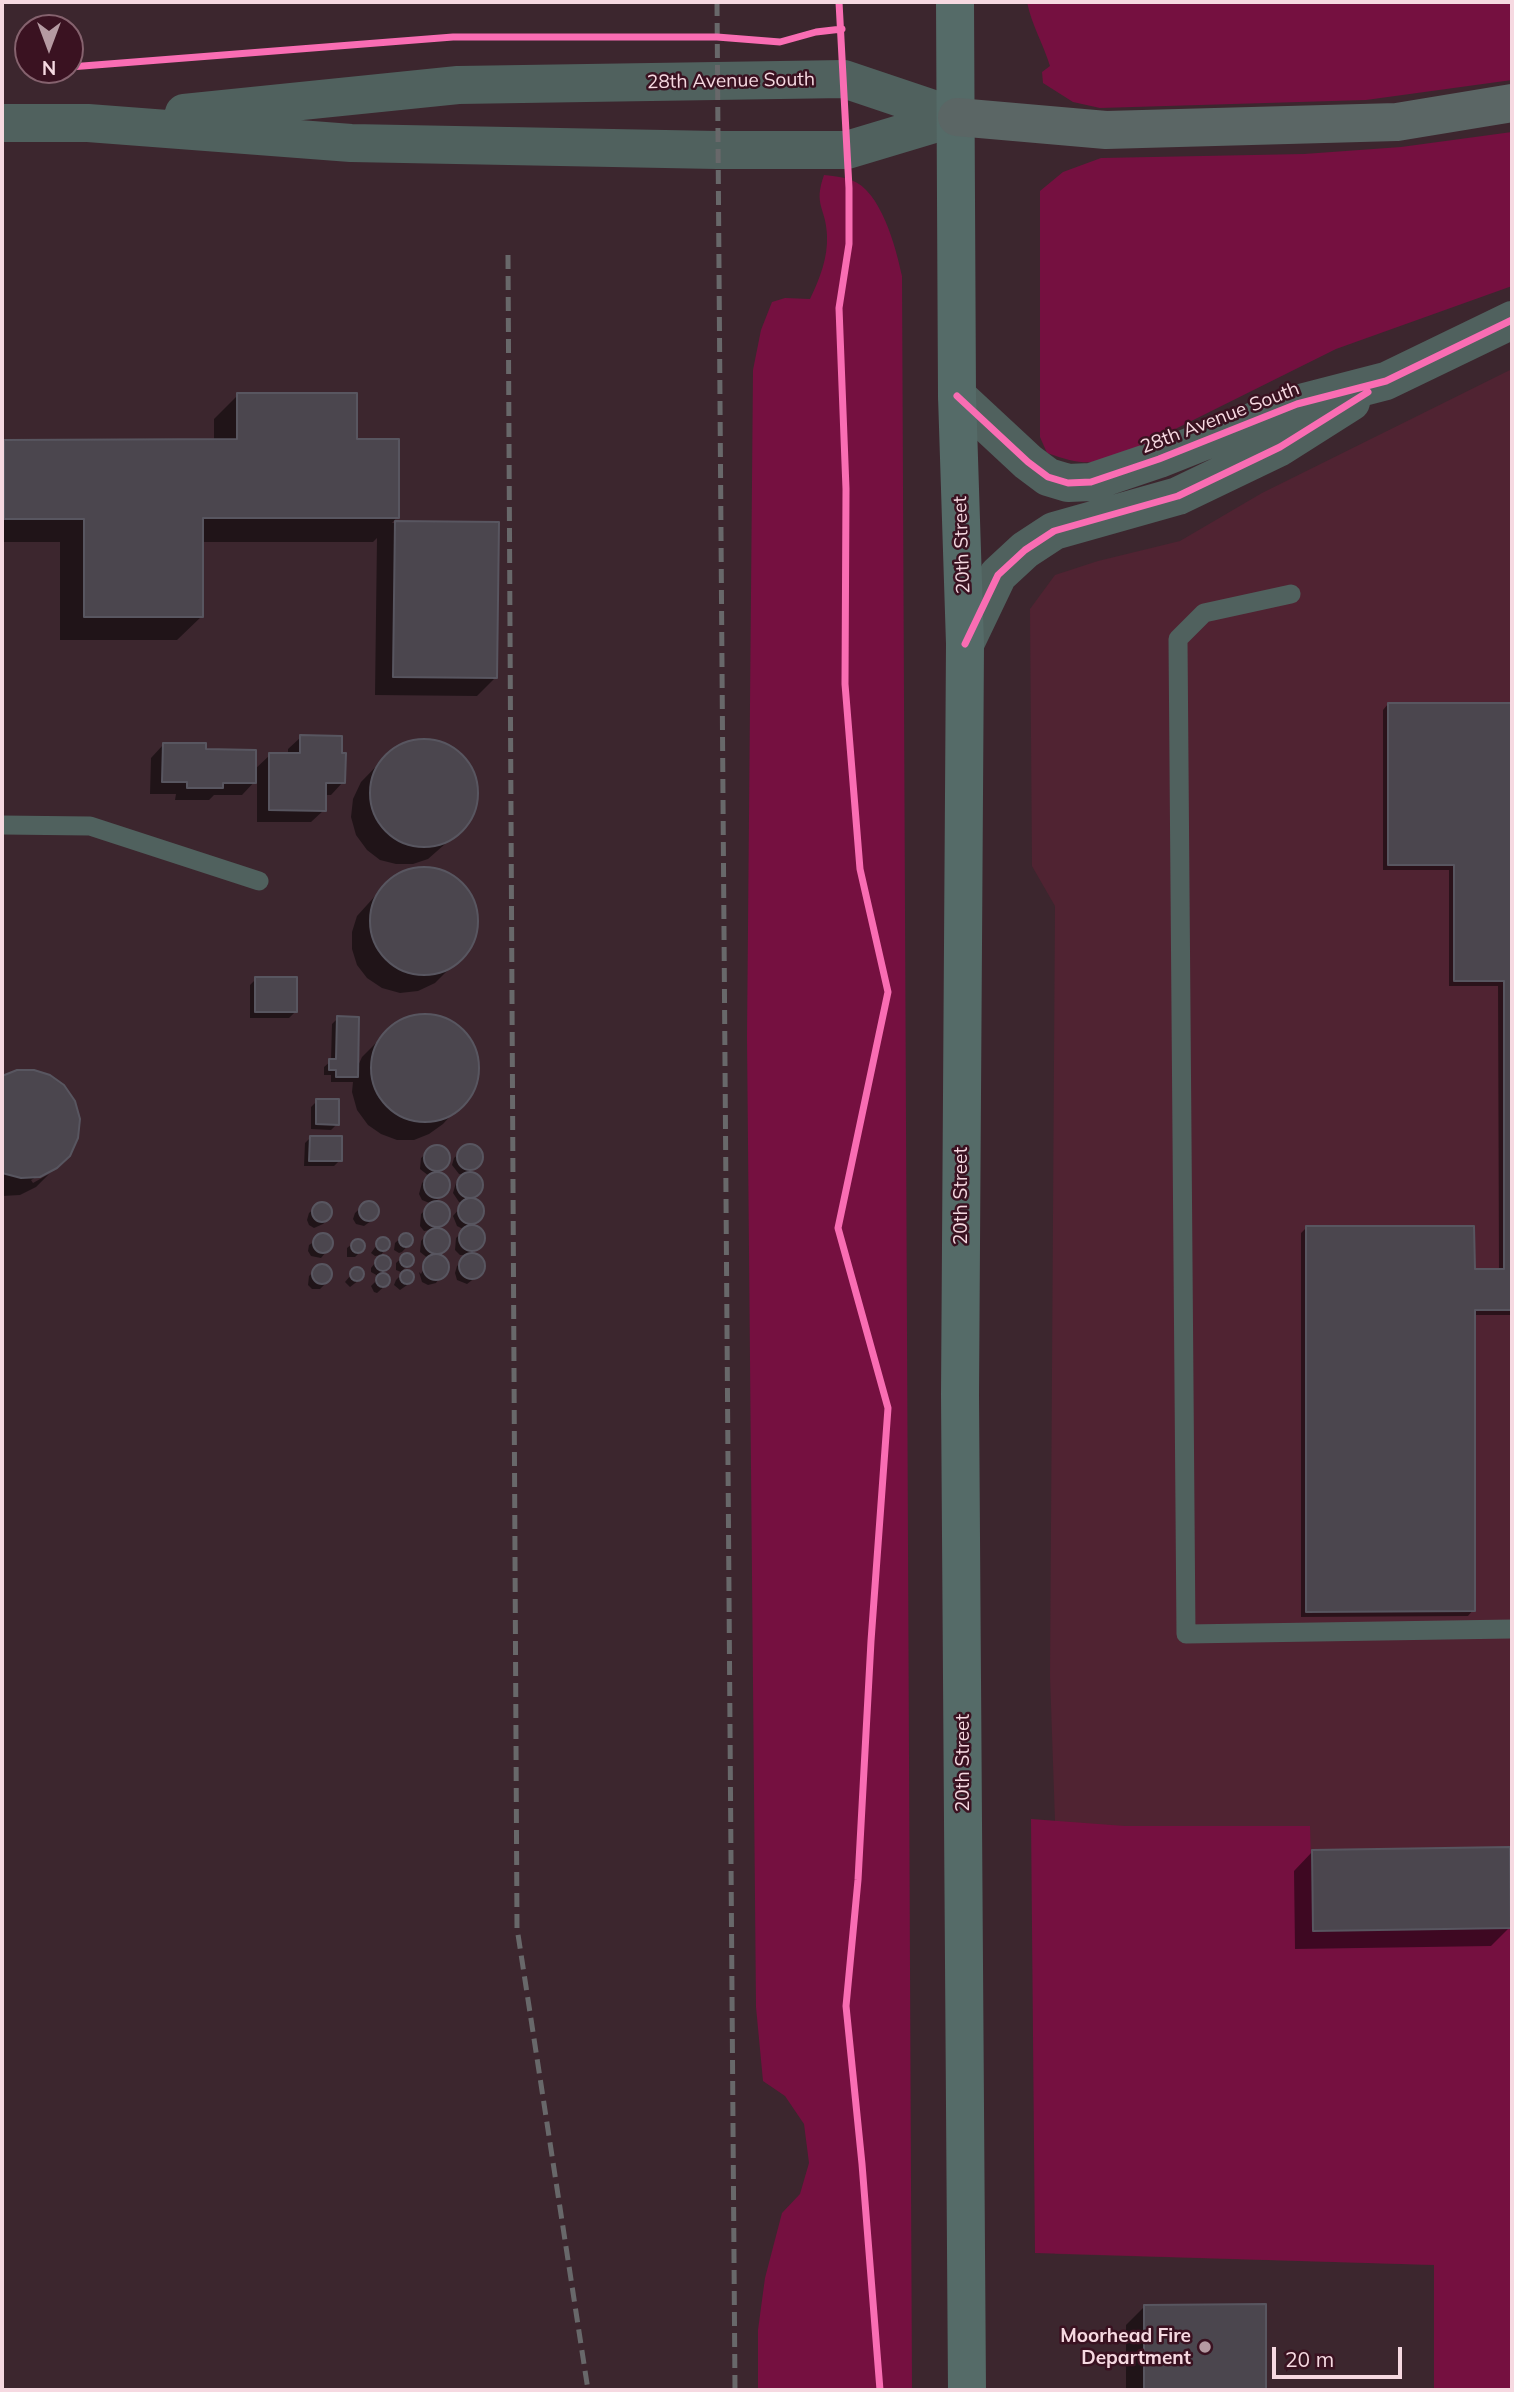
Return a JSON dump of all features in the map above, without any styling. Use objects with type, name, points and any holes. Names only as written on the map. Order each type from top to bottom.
[{"type":"highway","points":[[957,117],[1107,130],[1396,122],[1512,103]]},
{"type":"main road","name":"20th Street","points":[[956,2],[957,396],[965,644],[960,1394],[967,2390]]},
{"type":"street","name":"28th Avenue South","points":[[88,123],[458,85],[844,79],[957,117]]},
{"type":"street","name":"28th Avenue South","points":[[2,123],[88,123],[351,143],[847,150],[957,117]]},
{"type":"street","name":"28th Avenue South","points":[[957,396],[1048,477],[1068,483],[1091,482],[1160,459],[1297,404],[1386,381],[1512,320]]},
{"type":"street","points":[[965,644],[998,575],[1026,550],[1054,531],[1178,496],[1280,447],[1386,381]]},
{"type":"lane","points":[[1291,594],[1204,612],[1178,639],[1185,1634],[1512,1629]]},
{"type":"lane","points":[[2,825],[90,827],[259,881]]},
{"type":"shaded area","points":[[1027,2],[1512,2],[1512,80],[1366,100],[1100,108],[1073,102],[1043,83],[1042,72],[1050,66]]},
{"type":"shaded area","points":[[1512,132],[1512,286],[1336,349],[1123,455],[1085,462],[1047,453],[1040,437],[1040,191],[1063,172],[1101,158],[1304,154],[1401,147]]},
{"type":"shaded area","points":[[824,175],[851,180],[871,195],[886,221],[902,276],[912,2390],[758,2390],[758,2330],[765,2278],[782,2213],[800,2194],[809,2163],[804,2124],[785,2096],[763,2081],[756,2007],[747,1037],[753,370],[761,330],[772,302],[785,298],[810,299],[820,276],[827,243],[820,200]]},
{"type":"shaded area","points":[[1512,369],[1512,2390],[1434,2390],[1434,2265],[1055,2254],[1055,1821],[1050,1676],[1055,906],[1032,866],[1030,609],[1055,575],[1098,561],[1180,541],[1262,493]]},
{"type":"shaded area","points":[[1031,1819],[1125,1826],[1310,1826],[1313,1931],[1512,1928],[1512,2390],[1434,2390],[1434,2265],[1035,2253]]},
{"type":"building","points":[[237,393],[357,393],[357,439],[399,439],[399,518],[203,518],[203,617],[84,617],[84,519],[4,519],[4,440],[237,439]]},
{"type":"building","points":[[395,521],[499,522],[497,678],[393,677]]},
{"type":"building","points":[[1388,703],[1512,703],[1512,1310],[1475,1310],[1475,1611],[1306,1612],[1306,1226],[1474,1226],[1475,1269],[1504,1269],[1504,981],[1454,981],[1454,865],[1388,865]]},
{"type":"building","points":[[300,735],[342,736],[342,753],[346,753],[345,783],[326,783],[326,811],[269,810],[269,753],[300,753]]},
{"type":"building","points":[[424,739],[445,743],[462,755],[474,772],[478,793],[474,814],[462,831],[445,843],[424,847],[403,843],[386,831],[374,814],[370,793],[374,772],[386,755],[403,743]]},
{"type":"building","points":[[163,743],[206,743],[206,749],[256,750],[256,783],[223,783],[223,788],[187,788],[187,782],[162,782]]},
{"type":"building","points":[[424,867],[445,871],[462,883],[474,900],[478,921],[474,942],[462,959],[445,971],[424,975],[403,971],[386,959],[374,942],[370,921],[374,900],[386,883],[403,871]]},
{"type":"building","points":[[255,977],[297,977],[297,1012],[255,1012]]},
{"type":"building","points":[[425,1014],[446,1018],[463,1030],[475,1047],[479,1068],[475,1089],[463,1106],[446,1118],[425,1122],[404,1118],[387,1106],[375,1089],[371,1068],[375,1047],[387,1030],[404,1018]]},
{"type":"building","points":[[337,1016],[359,1017],[358,1077],[336,1077],[336,1070],[329,1070],[329,1059],[336,1059]]},
{"type":"building","points":[[17,1070],[34,1070],[50,1075],[64,1085],[75,1101],[80,1119],[78,1138],[70,1156],[57,1168],[40,1177],[21,1178],[2,1173],[2,1076]]},
{"type":"building","points":[[316,1099],[339,1099],[339,1125],[316,1124]]},
{"type":"building","points":[[310,1136],[342,1136],[342,1161],[309,1161]]},
{"type":"building","points":[[470,1144],[479,1148],[483,1157],[479,1166],[470,1170],[461,1166],[457,1157],[461,1148]]},
{"type":"building","points":[[437,1145],[446,1149],[450,1158],[446,1167],[437,1171],[428,1167],[424,1158],[428,1149]]},
{"type":"building","points":[[437,1172],[446,1176],[450,1185],[446,1194],[437,1198],[428,1194],[424,1185],[428,1176]]},
{"type":"building","points":[[470,1172],[479,1176],[483,1185],[479,1194],[470,1198],[461,1194],[457,1185],[461,1176]]},
{"type":"building","points":[[471,1198],[480,1202],[484,1211],[480,1220],[471,1224],[462,1220],[458,1211],[462,1202]]},
{"type":"building","points":[[365,1201],[373,1201],[379,1211],[373,1221],[365,1221],[359,1215],[359,1207]]},
{"type":"building","points":[[437,1201],[446,1205],[450,1214],[446,1223],[437,1227],[428,1223],[424,1214],[428,1205]]},
{"type":"building","points":[[318,1202],[326,1202],[332,1212],[326,1222],[318,1222],[312,1216],[312,1208]]},
{"type":"building","points":[[472,1225],[481,1229],[485,1238],[481,1247],[472,1251],[463,1247],[459,1238],[463,1229]]},
{"type":"building","points":[[437,1228],[446,1232],[450,1241],[446,1250],[437,1254],[428,1250],[424,1241],[428,1232]]},
{"type":"building","points":[[319,1233],[327,1233],[333,1243],[327,1253],[319,1253],[313,1247],[313,1239]]},
{"type":"building","points":[[403,1233],[409,1233],[413,1240],[409,1247],[403,1247],[399,1243],[399,1237]]},
{"type":"building","points":[[380,1237],[386,1237],[390,1244],[386,1251],[380,1251],[376,1247],[376,1241]]},
{"type":"building","points":[[355,1239],[361,1239],[365,1246],[361,1253],[355,1253],[351,1249],[351,1243]]},
{"type":"building","points":[[404,1253],[410,1253],[414,1260],[410,1267],[404,1267],[400,1263],[400,1257]]},
{"type":"building","points":[[472,1253],[481,1257],[485,1266],[481,1275],[472,1279],[463,1275],[459,1266],[463,1257]]},
{"type":"building","points":[[436,1254],[445,1258],[449,1267],[445,1276],[436,1280],[427,1276],[423,1267],[427,1258]]},
{"type":"building","points":[[383,1255],[391,1263],[383,1271],[375,1263]]},
{"type":"building","points":[[318,1264],[326,1264],[332,1274],[326,1284],[318,1284],[312,1278],[312,1270]]},
{"type":"building","points":[[354,1267],[360,1267],[364,1274],[360,1281],[354,1281],[350,1277],[350,1271]]},
{"type":"building","points":[[404,1270],[410,1270],[414,1277],[410,1284],[404,1284],[400,1280],[400,1274]]},
{"type":"building","points":[[380,1273],[386,1273],[390,1280],[386,1287],[380,1287],[376,1283],[376,1277]]},
{"type":"building","points":[[1510,1847],[1511,1928],[1313,1931],[1312,1850]]},
{"type":"building","name":"Moorhead Fire Department","points":[[1266,2304],[1266,2390],[1144,2390],[1144,2305]]},
{"type":"railway","points":[[717,2],[735,2390]]},
{"type":"railway","points":[[508,255],[517,1928],[588,2390]]},
{"type":"cycle path","points":[[839,2],[849,188],[849,244],[839,308],[846,489],[845,684],[860,869],[888,992],[838,1228],[888,1408],[871,1641],[858,1880],[846,2006],[880,2390]]},
{"type":"cycle path","points":[[84,66],[453,37],[717,37],[780,42],[816,32],[842,29]]},
{"type":"cycle path","points":[[957,396],[1048,477],[1068,483],[1091,482],[1159,459],[1297,404],[1386,381],[1512,320]]},
{"type":"cycle path","points":[[965,644],[998,575],[1025,550],[1054,531],[1178,496],[1280,447],[1368,392]]},
{"type":"place","name":"Moorhead Fire Department","points":[[1205,2347]]}]
